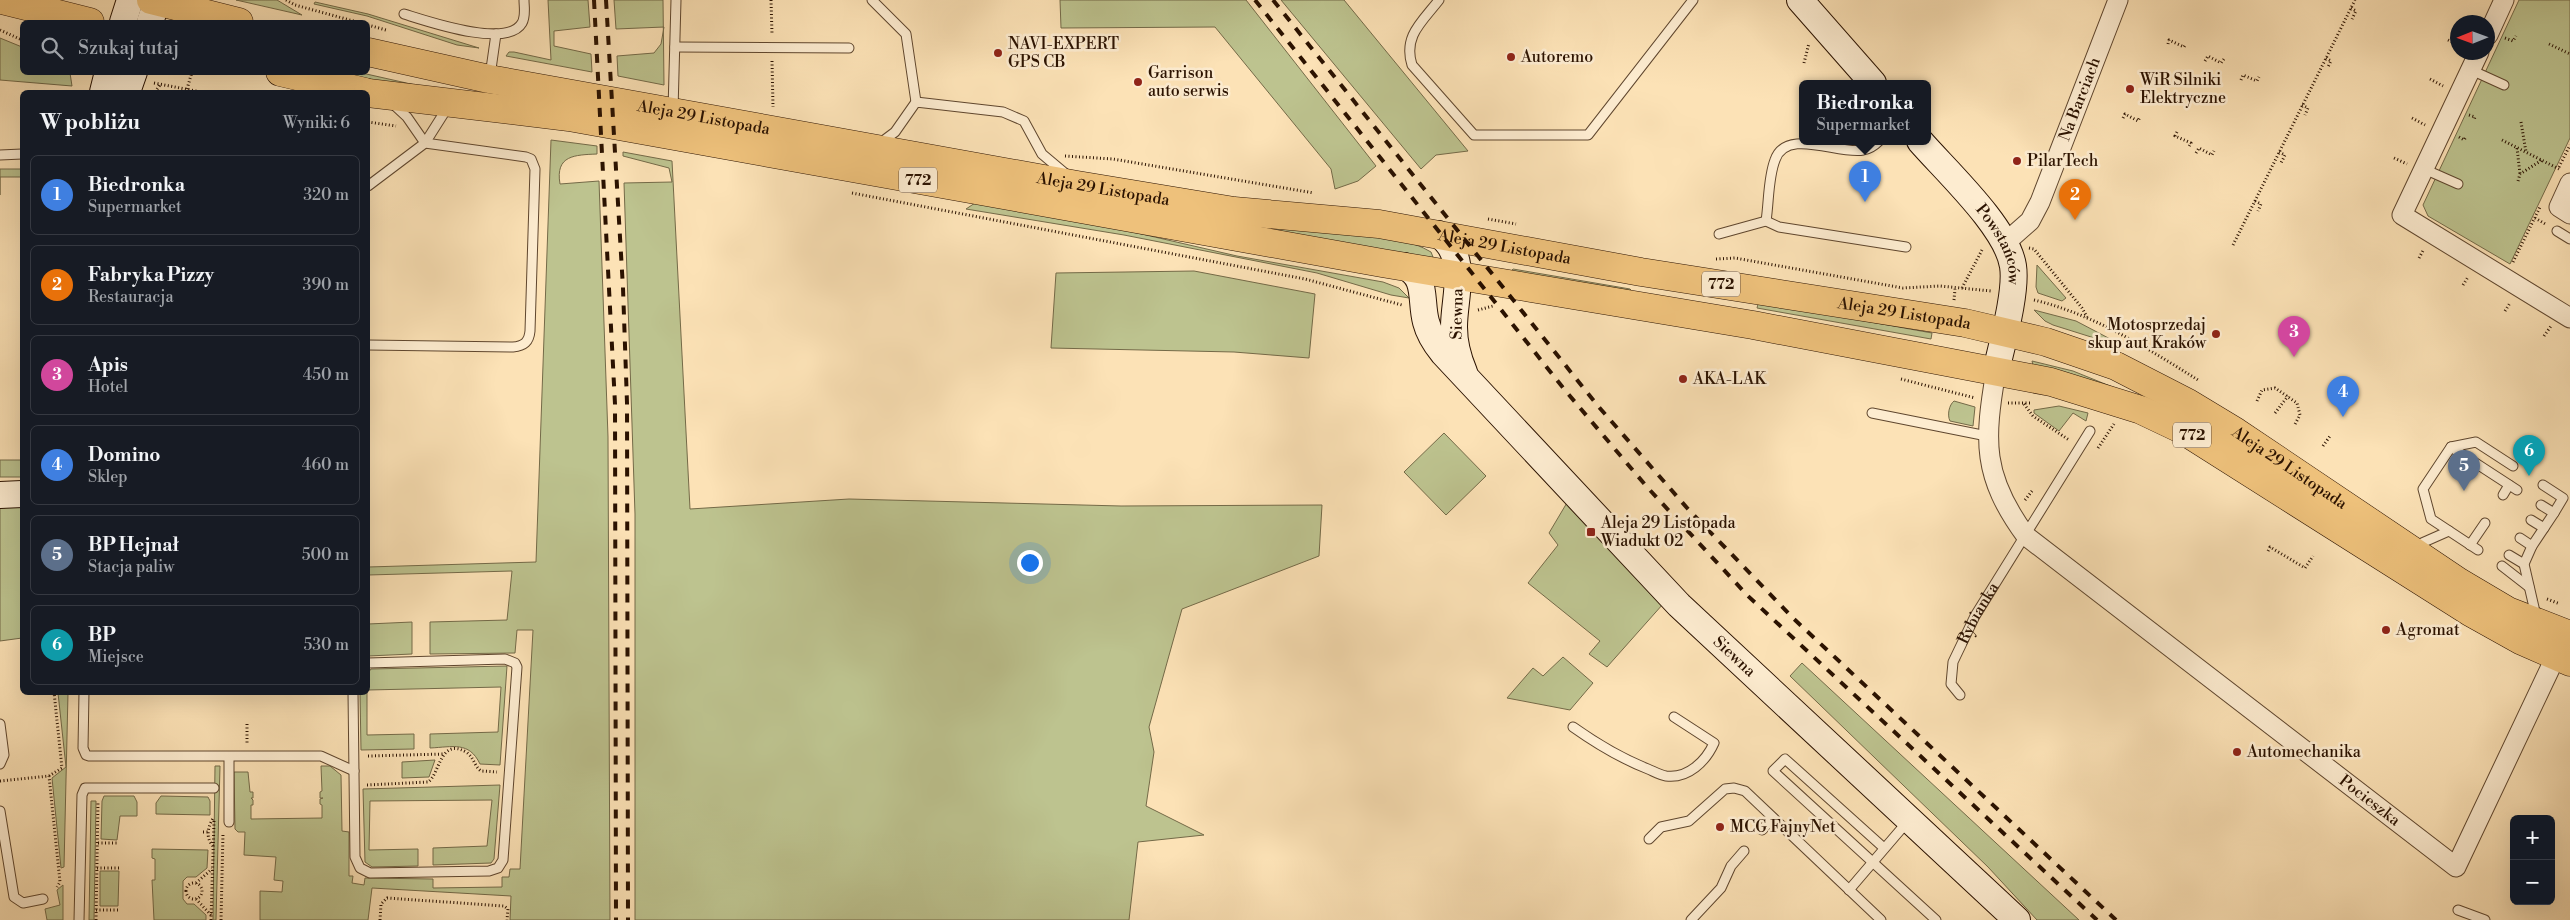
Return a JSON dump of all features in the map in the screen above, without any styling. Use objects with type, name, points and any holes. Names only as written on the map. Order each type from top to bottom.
[{"type":"main road","points":[[2,0],[82,20]]},
{"type":"main road","points":[[154,6],[229,20]]},
{"type":"main road","name":"Aleja 29 Listopada","points":[[370,52],[489,79],[672,113],[1234,211],[1379,224],[1450,253],[1753,325],[1996,371],[2072,388],[2141,410],[2181,429],[2470,612],[2565,651]]},
{"type":"main road","name":"Aleja 29 Listopada","points":[[293,75],[356,90]]},
{"type":"main road","name":"Aleja 29 Listopada","points":[[370,93],[569,117],[1420,284],[1450,253],[1484,231],[1641,272],[1965,323],[2004,332],[2078,352],[2116,366],[2236,432],[2409,549],[2508,611],[2537,622],[2565,651]]},
{"type":"street","points":[[124,20],[130,0]]},
{"type":"street","points":[[1800,0],[1870,80]]},
{"type":"street","name":"Na Barciach","points":[[1994,246],[2030,221],[2040,202],[2118,0]]},
{"type":"street","points":[[2495,20],[2504,0]]},
{"type":"street","points":[[2475,60],[2416,166],[2402,215],[2570,318]]},
{"type":"street","points":[[104,90],[107,75]]},
{"type":"street","name":"Powstańców","points":[[1924,145],[1989,219],[1994,246],[2011,258],[2013,275],[1996,371]]},
{"type":"street","points":[[2561,176],[2559,206],[2570,214]]},
{"type":"street","name":"Siewna","points":[[1450,253],[1455,335],[1466,377]]},
{"type":"street","name":"Siewna","points":[[1420,284],[1426,324],[1436,344],[1679,605],[1910,818],[2017,920]]},
{"type":"street","points":[[1996,371],[1988,436],[1992,470],[1997,487],[2013,519],[2026,536]]},
{"type":"street","points":[[0,495],[20,494]]},
{"type":"street","name":"Pocieszka","points":[[2026,536],[2456,867],[2565,651]]},
{"type":"lane","points":[[404,14],[455,28],[496,34],[510,32],[519,26],[524,17],[524,0]]},
{"type":"lane","points":[[672,113],[676,47],[676,0]]},
{"type":"lane","points":[[872,0],[906,34],[916,102],[894,132],[873,148]]},
{"type":"lane","points":[[1439,0],[1413,33],[1408,53],[1412,65],[1474,135],[1588,135],[1693,0]]},
{"type":"lane","points":[[489,79],[496,34]]},
{"type":"lane","points":[[676,47],[849,48]]},
{"type":"lane","points":[[2471,70],[2504,85]]},
{"type":"lane","points":[[370,94],[402,111],[425,143],[522,156],[533,162],[535,169],[530,335],[526,343],[516,347],[370,345]]},
{"type":"lane","points":[[916,102],[1003,112],[1024,121],[1042,154],[1078,184]]},
{"type":"lane","points":[[370,184],[425,143],[444,113],[454,107],[467,104]]},
{"type":"lane","points":[[1766,221],[1775,158],[1784,147],[1799,143]]},
{"type":"lane","points":[[1810,145],[1851,152],[1865,150],[1873,145]]},
{"type":"lane","points":[[0,154],[20,154]]},
{"type":"lane","points":[[2416,166],[2458,184]]},
{"type":"lane","points":[[1719,234],[1766,221],[1779,227],[1906,247]]},
{"type":"lane","points":[[2557,231],[2570,239]]},
{"type":"lane","points":[[1872,413],[1988,436]]},
{"type":"lane","name":"Rybianka","points":[[1960,695],[1951,684],[1953,662],[1975,616],[2090,431]]},
{"type":"lane","points":[[2485,523],[2482,536],[2474,547],[2431,519],[2423,490],[2451,447],[2476,442],[2513,466]]},
{"type":"lane","points":[[2451,447],[2513,487],[2503,495]]},
{"type":"lane","points":[[2537,622],[2524,564],[2532,546],[2563,498],[2543,485]]},
{"type":"lane","points":[[2541,505],[2554,513]]},
{"type":"lane","points":[[2531,520],[2544,528]]},
{"type":"lane","points":[[2409,549],[2449,532]]},
{"type":"lane","points":[[2520,538],[2532,546]]},
{"type":"lane","points":[[2509,555],[2524,564]]},
{"type":"lane","points":[[2502,566],[2529,587]]},
{"type":"lane","points":[[353,695],[355,857],[357,863],[365,871],[489,871],[498,868],[502,860],[510,773],[518,672],[515,663],[505,659],[370,664]]},
{"type":"lane","points":[[84,695],[83,748],[86,755],[321,756],[354,771]]},
{"type":"lane","points":[[1573,728],[1603,749],[1632,763],[1666,776],[1686,774],[1701,763],[1714,742],[1674,718]]},
{"type":"lane","points":[[0,724],[4,755],[0,764]]},
{"type":"lane","points":[[228,757],[229,822]]},
{"type":"lane","points":[[1884,848],[1785,759],[1773,771],[1936,920]]},
{"type":"lane","points":[[80,920],[82,795],[85,788],[214,788]]},
{"type":"lane","points":[[1648,839],[1661,827],[1689,821],[1725,789],[1734,788],[1745,791],[1881,920]]},
{"type":"lane","points":[[0,811],[14,897],[23,903],[43,899]]},
{"type":"lane","points":[[1762,830],[1773,818]]},
{"type":"lane","points":[[1849,890],[1910,818]]},
{"type":"lane","points":[[1691,920],[1721,888],[1731,866],[1744,851]]},
{"type":"lane","points":[[2458,910],[2485,920]]},
{"type":"path","points":[[287,0],[295,5],[351,20]]},
{"type":"path","points":[[2233,245],[2355,0]]},
{"type":"path","points":[[2351,8],[2356,11],[2352,19]]},
{"type":"path","points":[[370,26],[395,33]]},
{"type":"path","points":[[0,30],[20,39]]},
{"type":"path","points":[[1804,63],[1812,35]]},
{"type":"path","points":[[2508,39],[2513,41],[2516,36]]},
{"type":"path","points":[[2168,44],[2169,40],[2184,47],[2186,44]]},
{"type":"path","points":[[2549,44],[2570,54]]},
{"type":"path","points":[[2205,61],[2208,56],[2221,63],[2224,58]]},
{"type":"path","points":[[2326,58],[2331,61],[2328,67]]},
{"type":"path","points":[[137,83],[160,84],[189,90],[192,75]]},
{"type":"path","points":[[2241,80],[2243,75],[2257,81],[2259,77]]},
{"type":"path","points":[[2430,79],[2444,86]]},
{"type":"path","points":[[156,90],[160,84]]},
{"type":"path","points":[[2302,105],[2308,108],[2305,115]]},
{"type":"path","points":[[764,109],[774,111]]},
{"type":"path","points":[[2123,118],[2125,114],[2138,121],[2140,117]]},
{"type":"path","points":[[2412,118],[2426,126]]},
{"type":"path","points":[[370,122],[403,127]]},
{"type":"path","points":[[2521,122],[2526,152]]},
{"type":"path","points":[[2177,132],[2175,136],[2191,144],[2188,148]]},
{"type":"path","points":[[2461,138],[2464,140],[2466,137]]},
{"type":"path","points":[[2502,140],[2542,160],[2561,176],[2570,145]]},
{"type":"path","points":[[2196,153],[2199,148],[2212,155],[2214,151]]},
{"type":"path","points":[[2517,148],[2520,174],[2518,181]]},
{"type":"path","points":[[2279,152],[2285,155],[2281,163]]},
{"type":"path","points":[[1042,154],[1113,159],[1317,194]]},
{"type":"path","points":[[2394,158],[2416,166]]},
{"type":"path","points":[[2520,174],[2542,160]]},
{"type":"path","points":[[842,191],[869,198],[1305,279],[1409,306],[1420,284]]},
{"type":"path","points":[[2255,201],[2261,204],[2258,211]]},
{"type":"path","points":[[2505,278],[2543,201]]},
{"type":"path","points":[[1484,231],[1505,220],[1522,226]]},
{"type":"path","points":[[1961,289],[1976,266],[1994,246]]},
{"type":"path","points":[[2028,298],[2070,310],[2087,318],[2082,308],[2034,249]]},
{"type":"path","points":[[1712,260],[1735,258],[1903,288],[1940,286],[1985,290]]},
{"type":"path","points":[[2257,401],[2262,390],[2275,388],[2287,396],[2297,403],[2299,409],[2300,415],[2294,426]]},
{"type":"path","points":[[2275,413],[2287,396]]},
{"type":"path","points":[[2003,403],[2023,404],[2037,402]]},
{"type":"path","points":[[2023,404],[2032,416],[2080,447]]},
{"type":"path","points":[[2323,446],[2330,436]]},
{"type":"path","points":[[2268,551],[2270,547],[2306,568],[2313,556]]},
{"type":"path","points":[[0,781],[49,776],[62,768],[54,695]]},
{"type":"path","points":[[247,724],[247,747]]},
{"type":"path","points":[[354,785],[428,782],[435,775],[438,763],[444,754],[449,751],[462,750],[472,757],[481,771],[510,773]]},
{"type":"path","points":[[353,756],[444,754]]},
{"type":"path","points":[[49,776],[60,882],[57,887]]},
{"type":"path","points":[[96,920],[99,787]]},
{"type":"path","points":[[212,918],[214,788]]},
{"type":"path","points":[[213,846],[208,840],[208,832],[209,824],[214,817]]},
{"type":"path","points":[[221,920],[223,828],[229,822]]},
{"type":"path","points":[[203,832],[208,832]]},
{"type":"path","points":[[98,843],[118,843]]},
{"type":"path","points":[[97,868],[119,868]]},
{"type":"path","points":[[212,918],[196,899],[188,897],[186,891],[190,884],[196,884],[213,868]]},
{"type":"path","points":[[196,884],[202,891],[196,899]]},
{"type":"path","points":[[380,920],[381,904],[387,898],[504,906],[508,909],[507,920]]},
{"type":"path","points":[[96,910],[118,910]]},
{"type":"green space","points":[[236,0],[277,0],[302,15]]},
{"type":"green space","points":[[548,0],[588,0],[590,27],[554,31],[554,46],[591,54],[592,72],[506,56],[509,52],[514,52],[551,60]]},
{"type":"green space","points":[[614,0],[663,0],[663,27],[616,29]]},
{"type":"green space","points":[[1060,0],[1246,0],[1376,166],[1358,181],[1335,189],[1331,169],[1215,27],[1061,28]]},
{"type":"green space","points":[[1281,0],[1344,0],[1468,151],[1436,155],[1421,169]]},
{"type":"green space","points":[[2519,0],[2570,0],[2570,138],[2510,264],[2428,216],[2423,205],[2491,60],[2495,60],[2495,51]]},
{"type":"green space","points":[[315,2],[368,14],[479,48],[457,45],[367,16],[314,4]]},
{"type":"green space","points":[[663,31],[664,85],[618,76],[617,56],[654,53],[661,44]]},
{"type":"green space","points":[[0,38],[20,46],[20,75],[70,75],[72,86],[0,80]]},
{"type":"green space","points":[[335,75],[370,75],[433,89]]},
{"type":"green space","points":[[551,140],[597,146],[597,154],[568,158],[561,167],[559,174],[560,184],[599,181],[608,437],[610,920],[510,920],[511,896],[372,888],[368,920],[260,920],[260,891],[282,892],[283,881],[274,880],[276,857],[244,855],[245,832],[238,832],[235,829],[234,772],[248,772],[250,792],[253,792],[253,798],[251,798],[253,805],[251,805],[251,819],[322,818],[322,805],[320,804],[320,799],[323,798],[320,798],[320,792],[322,791],[321,766],[330,766],[341,775],[342,831],[349,832],[349,876],[353,876],[352,883],[364,885],[365,878],[433,879],[433,888],[502,887],[502,877],[509,877],[510,869],[520,869],[533,630],[517,630],[515,653],[430,654],[430,622],[507,620],[512,571],[370,575],[370,567],[536,562]]},
{"type":"green space","points":[[623,152],[672,161],[690,509],[849,499],[1121,506],[1322,505],[1319,556],[1182,609],[1149,727],[1154,752],[1146,806],[1204,835],[1138,842],[1129,920],[635,920],[635,514],[624,183],[672,182],[669,168],[623,156]]},
{"type":"green space","points":[[0,169],[20,169],[20,177],[0,177]]},
{"type":"green space","points":[[975,203],[1094,223],[1237,256],[1383,282],[1399,288],[1409,298],[1391,295],[1317,273],[1124,235],[966,209]]},
{"type":"green space","points":[[1248,225],[1343,231],[1393,238],[1414,244],[1431,252],[1433,257],[1429,259]]},
{"type":"green space","points":[[2037,265],[2066,298],[2062,301],[2038,293],[2036,287]]},
{"type":"green space","points":[[1513,269],[1630,289],[1632,291],[1511,271]]},
{"type":"green space","points":[[1194,271],[1315,294],[1309,358],[1234,352],[1051,348],[1056,273]]},
{"type":"green space","points":[[1758,304],[1804,310],[1932,333],[1931,339],[1757,308]]},
{"type":"green space","points":[[2034,310],[2076,321],[2116,342],[2107,342],[2053,325],[2045,321]]},
{"type":"green space","points":[[2032,361],[2073,371],[2115,388],[2033,365]]},
{"type":"green space","points":[[1954,401],[1975,407],[1973,426],[1950,421],[1949,410]]},
{"type":"green space","points":[[2059,406],[2088,413],[2086,421],[2073,413],[2059,431],[2034,413],[2034,410]]},
{"type":"green space","points":[[1444,433],[1486,476],[1446,515],[1404,472]]},
{"type":"green space","points":[[0,460],[20,460],[20,477],[0,477]]},
{"type":"green space","points":[[1568,501],[1663,604],[1607,667],[1589,654],[1600,641],[1528,583],[1558,545],[1549,533]]},
{"type":"green space","points":[[20,506],[20,638],[0,641],[0,508]]},
{"type":"green space","points":[[412,622],[412,654],[370,656],[370,624]]},
{"type":"green space","points":[[1563,657],[1593,683],[1570,710],[1507,698],[1533,668],[1543,676]]},
{"type":"green space","points":[[1802,663],[2079,920],[2037,920],[1988,867],[1790,676]]},
{"type":"green space","points":[[507,666],[500,765],[480,764],[471,752],[459,747],[430,748],[430,734],[498,732],[501,687],[370,690],[371,669]]},
{"type":"green space","points":[[58,695],[68,695],[64,867],[61,868],[52,778],[66,767]]},
{"type":"green space","points":[[360,695],[367,695],[367,735],[414,734],[414,749],[361,750]]},
{"type":"green space","points":[[435,760],[429,777],[402,778],[402,762]]},
{"type":"green space","points":[[215,766],[220,766],[216,920],[213,920]]},
{"type":"green space","points":[[500,785],[494,859],[491,863],[433,865],[433,848],[487,846],[492,800],[370,801],[369,850],[418,849],[418,866],[372,867],[365,862],[363,789]]},
{"type":"green space","points":[[104,796],[134,796],[137,802],[137,816],[120,816],[117,840],[101,839],[102,801]]},
{"type":"green space","points":[[161,796],[208,797],[210,801],[210,815],[156,814],[156,803]]},
{"type":"green space","points":[[91,801],[96,801],[94,920],[89,920]]},
{"type":"green space","points":[[152,849],[208,850],[207,868],[196,877],[187,877],[183,881],[183,899],[187,904],[194,904],[206,915],[206,920],[154,920],[152,880],[155,880],[155,859],[152,858]]},
{"type":"green space","points":[[100,871],[119,871],[118,906],[100,906]]},
{"type":"green space","points":[[63,885],[63,920],[47,920],[45,909],[60,905],[57,890]]},
{"type":"railway","points":[[594,0],[615,404],[616,920]]},
{"type":"railway","points":[[606,0],[623,288],[627,403],[628,920]]},
{"type":"railway","points":[[1255,0],[1564,389],[1647,487],[1748,596],[2097,920]]},
{"type":"railway","points":[[1273,0],[1598,406],[1688,509],[1794,619],[2116,920]]},
{"type":"place","name":"NAVI-EXPERT GPS CB","points":[[998,53]]},
{"type":"place","name":"Autoremo","points":[[1511,57]]},
{"type":"place","name":"Garrison auto serwis","points":[[1138,82]]},
{"type":"place","name":"WiR Silniki Elektryczne","points":[[2130,89]]},
{"type":"place","name":"PilarTech","points":[[2017,161]]},
{"type":"place","name":"Biedronka","points":[[1865,202]]},
{"type":"place","name":"Fabryka Pizzy","points":[[2075,220]]},
{"type":"place","name":"Motosprzedaj skup aut Kraków","points":[[2216,334]]},
{"type":"place","name":"Apis","points":[[2294,357]]},
{"type":"place","name":"AKA-LAK","points":[[1683,379]]},
{"type":"place","name":"Domino","points":[[2343,417]]},
{"type":"place","name":"BP","points":[[2529,476]]},
{"type":"place","name":"BP Hejnał","points":[[2464,491]]},
{"type":"place","name":"Aleja 29 Listopada Wiadukt 02","points":[[1591,532]]},
{"type":"place","name":"Agromat","points":[[2386,630]]},
{"type":"place","name":"Automechanika","points":[[2237,752]]},
{"type":"place","name":"MCG FajnyNet","points":[[1720,827]]}]
